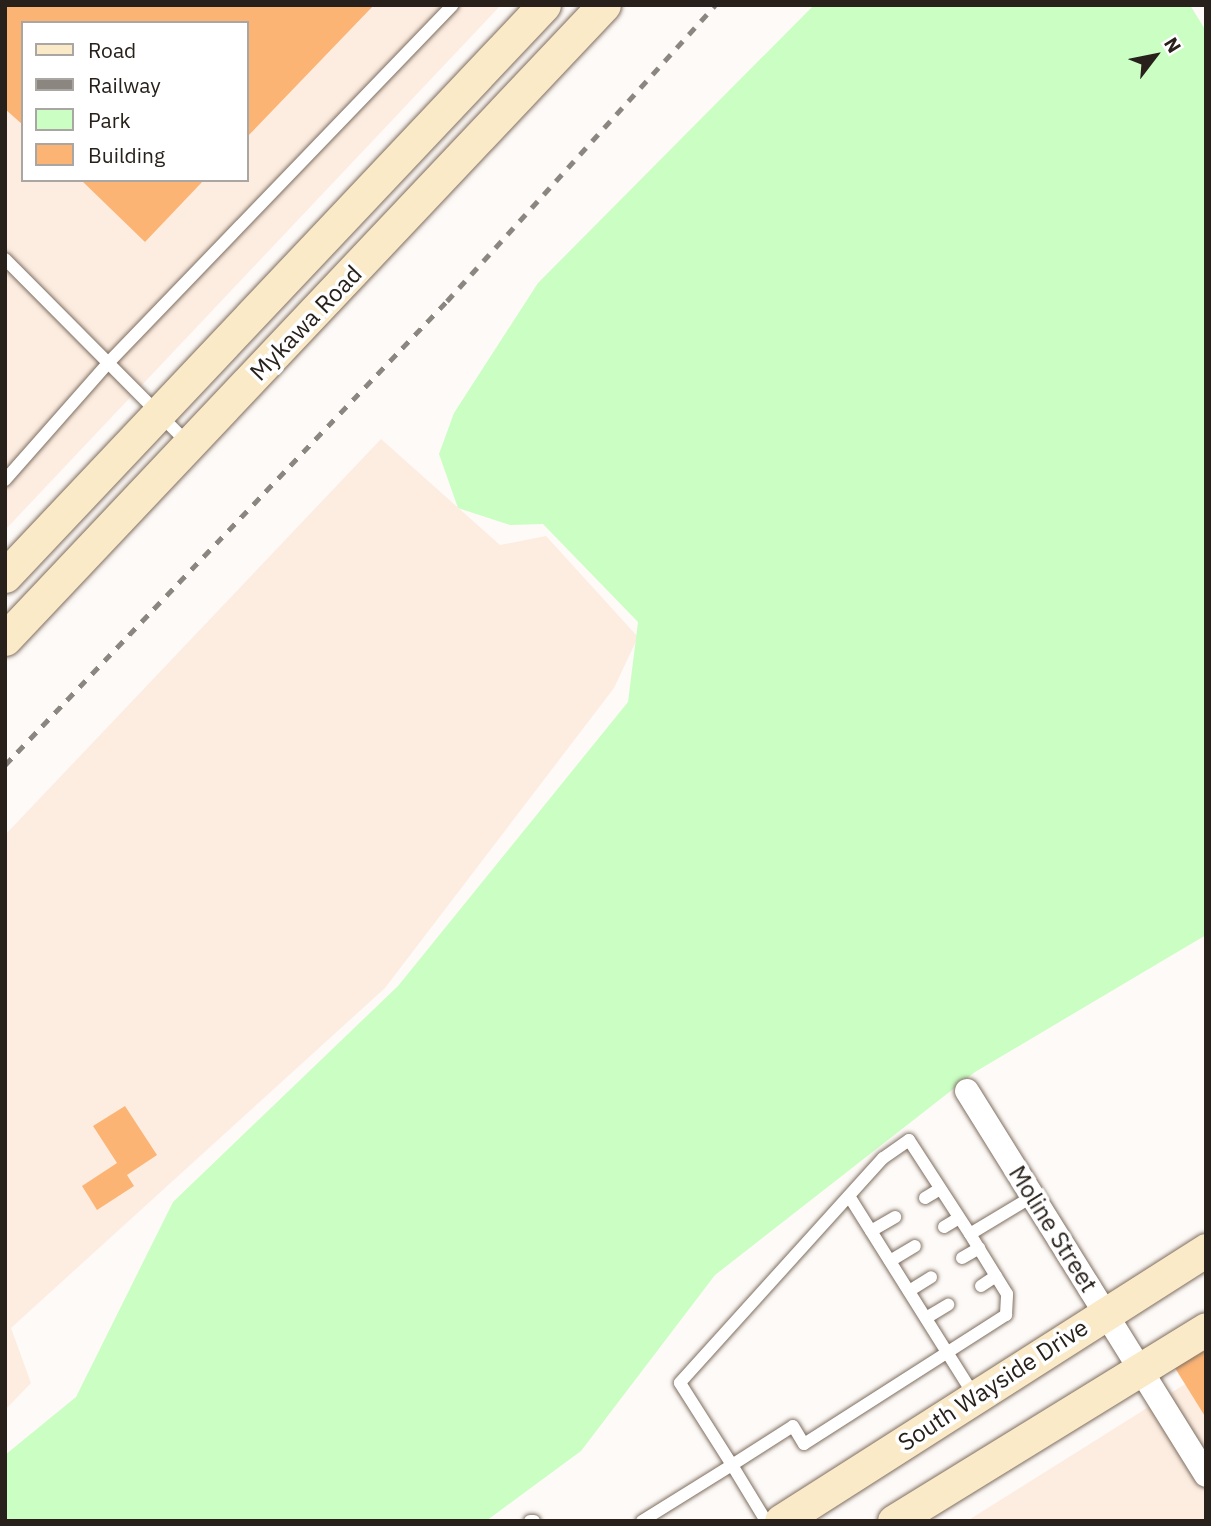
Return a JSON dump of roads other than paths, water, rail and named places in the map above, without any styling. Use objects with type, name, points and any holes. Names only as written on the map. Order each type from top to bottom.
[{"type":"main road","name":"Mykawa Road","points":[[5,576],[160,414],[383,172],[544,5]]},
{"type":"main road","name":"Mykawa Road","points":[[5,639],[419,206],[604,5]]},
{"type":"main road","points":[[383,172],[419,206]]},
{"type":"main road","name":"South Wayside Drive","points":[[781,1521],[1206,1250]]},
{"type":"main road","points":[[894,1521],[1206,1329]]},
{"type":"street","name":"Moline Street","points":[[967,1091],[1206,1475]]},
{"type":"lane","points":[[5,480],[110,361],[453,5]]},
{"type":"lane","points":[[5,259],[110,361],[191,446]]},
{"type":"lane","points":[[642,1521],[732,1465],[793,1426],[804,1444],[1006,1315],[1007,1294],[909,1140],[849,1196],[680,1383],[732,1465],[766,1521]]},
{"type":"lane","points":[[925,1198],[940,1189]]},
{"type":"lane","points":[[849,1196],[975,1397]]},
{"type":"lane","points":[[970,1234],[1032,1196]]},
{"type":"lane","points":[[871,1231],[895,1217]]},
{"type":"lane","points":[[944,1227],[959,1217]]},
{"type":"lane","points":[[890,1261],[915,1246]]},
{"type":"lane","points":[[962,1258],[979,1248]]},
{"type":"lane","points":[[981,1286],[996,1276]]},
{"type":"lane","points":[[909,1291],[931,1277]]},
{"type":"lane","points":[[926,1318],[948,1305]]},
{"type":"railway","points":[[5,765],[447,301],[715,5]]}]
